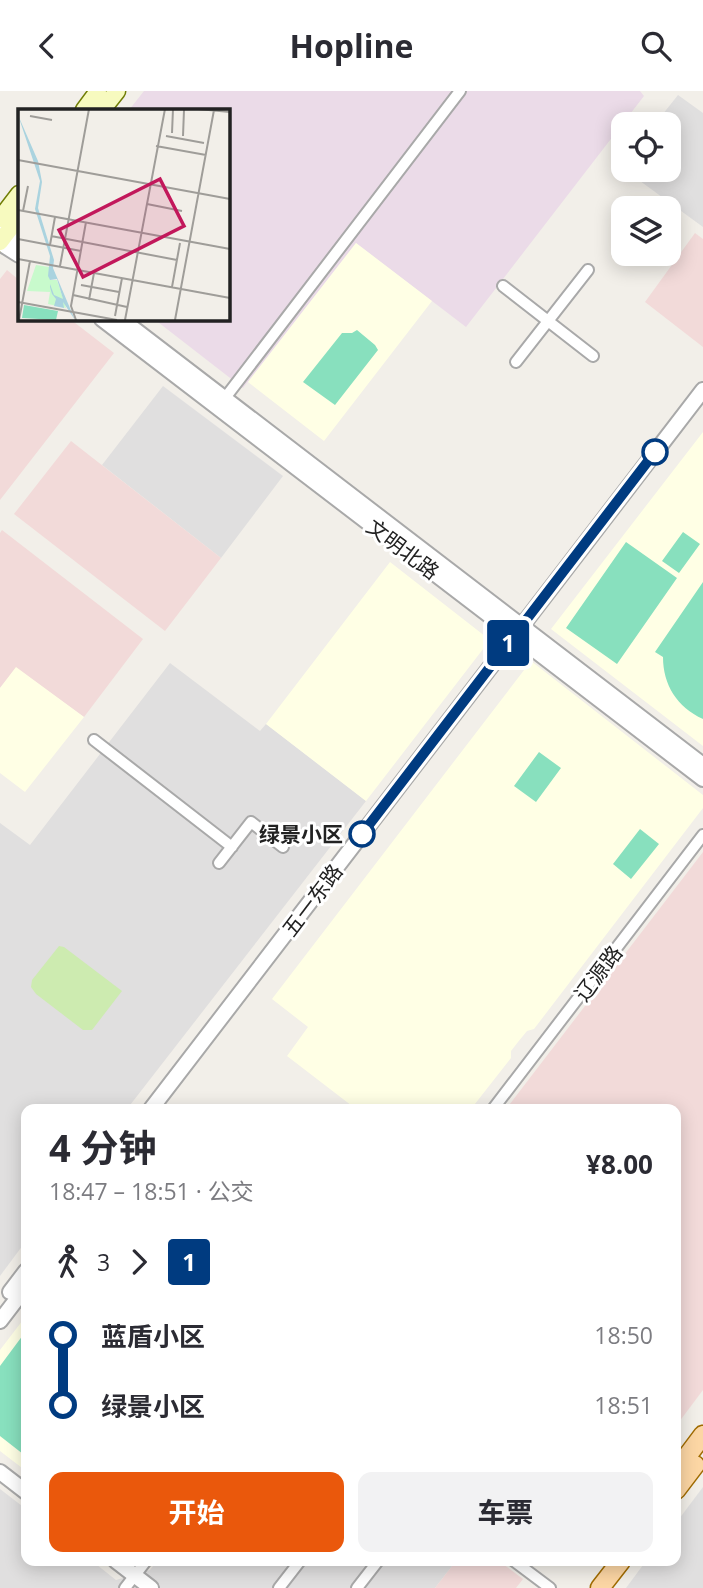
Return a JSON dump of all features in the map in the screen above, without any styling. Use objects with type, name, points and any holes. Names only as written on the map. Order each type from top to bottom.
[{"type":"main road","points":[[85,109],[98,91]]},
{"type":"main road","points":[[103,109],[117,91]]},
{"type":"main road","points":[[5,233],[18,197]]},
{"type":"main road","points":[[5,233],[18,218]]},
{"type":"main road","points":[[681,1464],[703,1435]]},
{"type":"main road","points":[[681,1483],[703,1454]]},
{"type":"main road","points":[[586,1588],[603,1566]]},
{"type":"main road","points":[[600,1588],[617,1566]]},
{"type":"street","points":[[225,398],[460,91]]},
{"type":"street","points":[[5,233],[18,253]]},
{"type":"street","points":[[516,362],[588,270]]},
{"type":"street","points":[[503,286],[593,356]]},
{"type":"street","name":"文明北路","points":[[103,320],[703,765]]},
{"type":"street","name":"文明北路","points":[[122,320],[522,632],[703,779]]},
{"type":"street","name":"五一东路","points":[[166,1104],[703,390]]},
{"type":"street","name":"五一东路","points":[[155,1104],[522,632],[703,406]]},
{"type":"street","points":[[94,740],[232,848]]},
{"type":"street","points":[[219,863],[251,823],[283,847]]},
{"type":"street","name":"辽源路","points":[[497,1104],[703,835]]},
{"type":"street","points":[[0,1305],[21,1278]]},
{"type":"street","points":[[0,1321],[21,1294]]},
{"type":"street","points":[[0,1472],[21,1488]]},
{"type":"street","points":[[123,1566],[151,1588]]},
{"type":"street","points":[[125,1588],[142,1566]]},
{"type":"street","points":[[279,1588],[296,1566]]},
{"type":"street","points":[[357,1588],[374,1566]]},
{"type":"street","points":[[521,1566],[550,1588]]},
{"type":"shaded area","points":[[144,91],[640,91],[644,96],[632,112],[611,112],[611,139],[466,327],[356,243],[243,388],[155,320],[229,320],[229,109],[130,109]]},
{"type":"shaded area","points":[[678,95],[703,113],[703,227],[681,211],[681,196],[661,196],[641,182],[681,182],[681,112],[665,112]]},
{"type":"shaded area","points":[[695,233],[703,239],[703,347],[645,302],[671,266],[681,266],[681,252]]},
{"type":"shaded area","points":[[356,243],[432,301],[324,441],[248,382]]},
{"type":"shaded area","points":[[7,270],[18,279],[18,320],[71,320],[114,353],[0,500],[0,279]]},
{"type":"shaded area","points":[[163,386],[283,476],[221,558],[102,465]]},
{"type":"shaded area","points":[[703,432],[703,746],[551,629]]},
{"type":"shaded area","points":[[71,441],[221,558],[165,631],[14,514]]},
{"type":"shaded area","points":[[2,530],[143,639],[84,717],[16,668],[0,688]]},
{"type":"shaded area","points":[[390,562],[490,640],[366,801],[266,724]]},
{"type":"shaded area","points":[[531,661],[703,795],[703,808],[534,1029],[527,1031],[511,1051],[511,1058],[475,1104],[349,1104],[287,1056],[308,1027],[272,999]]},
{"type":"shaded area","name":"绿景小区","points":[[170,663],[260,731],[266,724],[366,801],[131,1104],[21,1104],[21,1248],[0,1276],[0,823],[30,845]]},
{"type":"shaded area","points":[[16,667],[84,717],[25,792],[0,773],[0,688]]},
{"type":"shaded area","points":[[703,852],[703,1390],[681,1419],[681,1104],[510,1104]]},
{"type":"shaded area","points":[[21,1323],[21,1467],[0,1451],[0,1350]]},
{"type":"shaded area","points":[[703,1487],[703,1588],[626,1588],[642,1566],[681,1566],[681,1516]]},
{"type":"shaded area","points":[[0,1489],[21,1505],[21,1566],[98,1566],[116,1580],[150,1570],[153,1566],[452,1566],[435,1588],[0,1588]]},
{"type":"shaded area","points":[[452,1566],[506,1566],[523,1579],[516,1588],[435,1588]]},
{"type":"green space","points":[[357,330],[378,350],[335,405],[303,382],[342,333]]},
{"type":"green space","points":[[683,532],[700,544],[679,573],[662,561]]},
{"type":"green space","points":[[626,542],[677,578],[617,664],[566,628]]},
{"type":"green space","points":[[703,582],[703,719],[686,708],[673,694],[666,677],[663,657],[655,652]]},
{"type":"green space","points":[[539,752],[561,768],[536,802],[514,786]]},
{"type":"green space","points":[[640,829],[659,844],[631,879],[613,864]]},
{"type":"green space","points":[[59,946],[122,991],[92,1030],[83,1030],[36,994],[31,987],[32,980]]},
{"type":"green space","points":[[21,1338],[21,1452],[0,1436],[0,1366]]},
{"type":"bus line","name":"1","points":[[362,834],[655,452]]},
{"type":"place","name":"绿景小区","points":[[362,834]]}]
